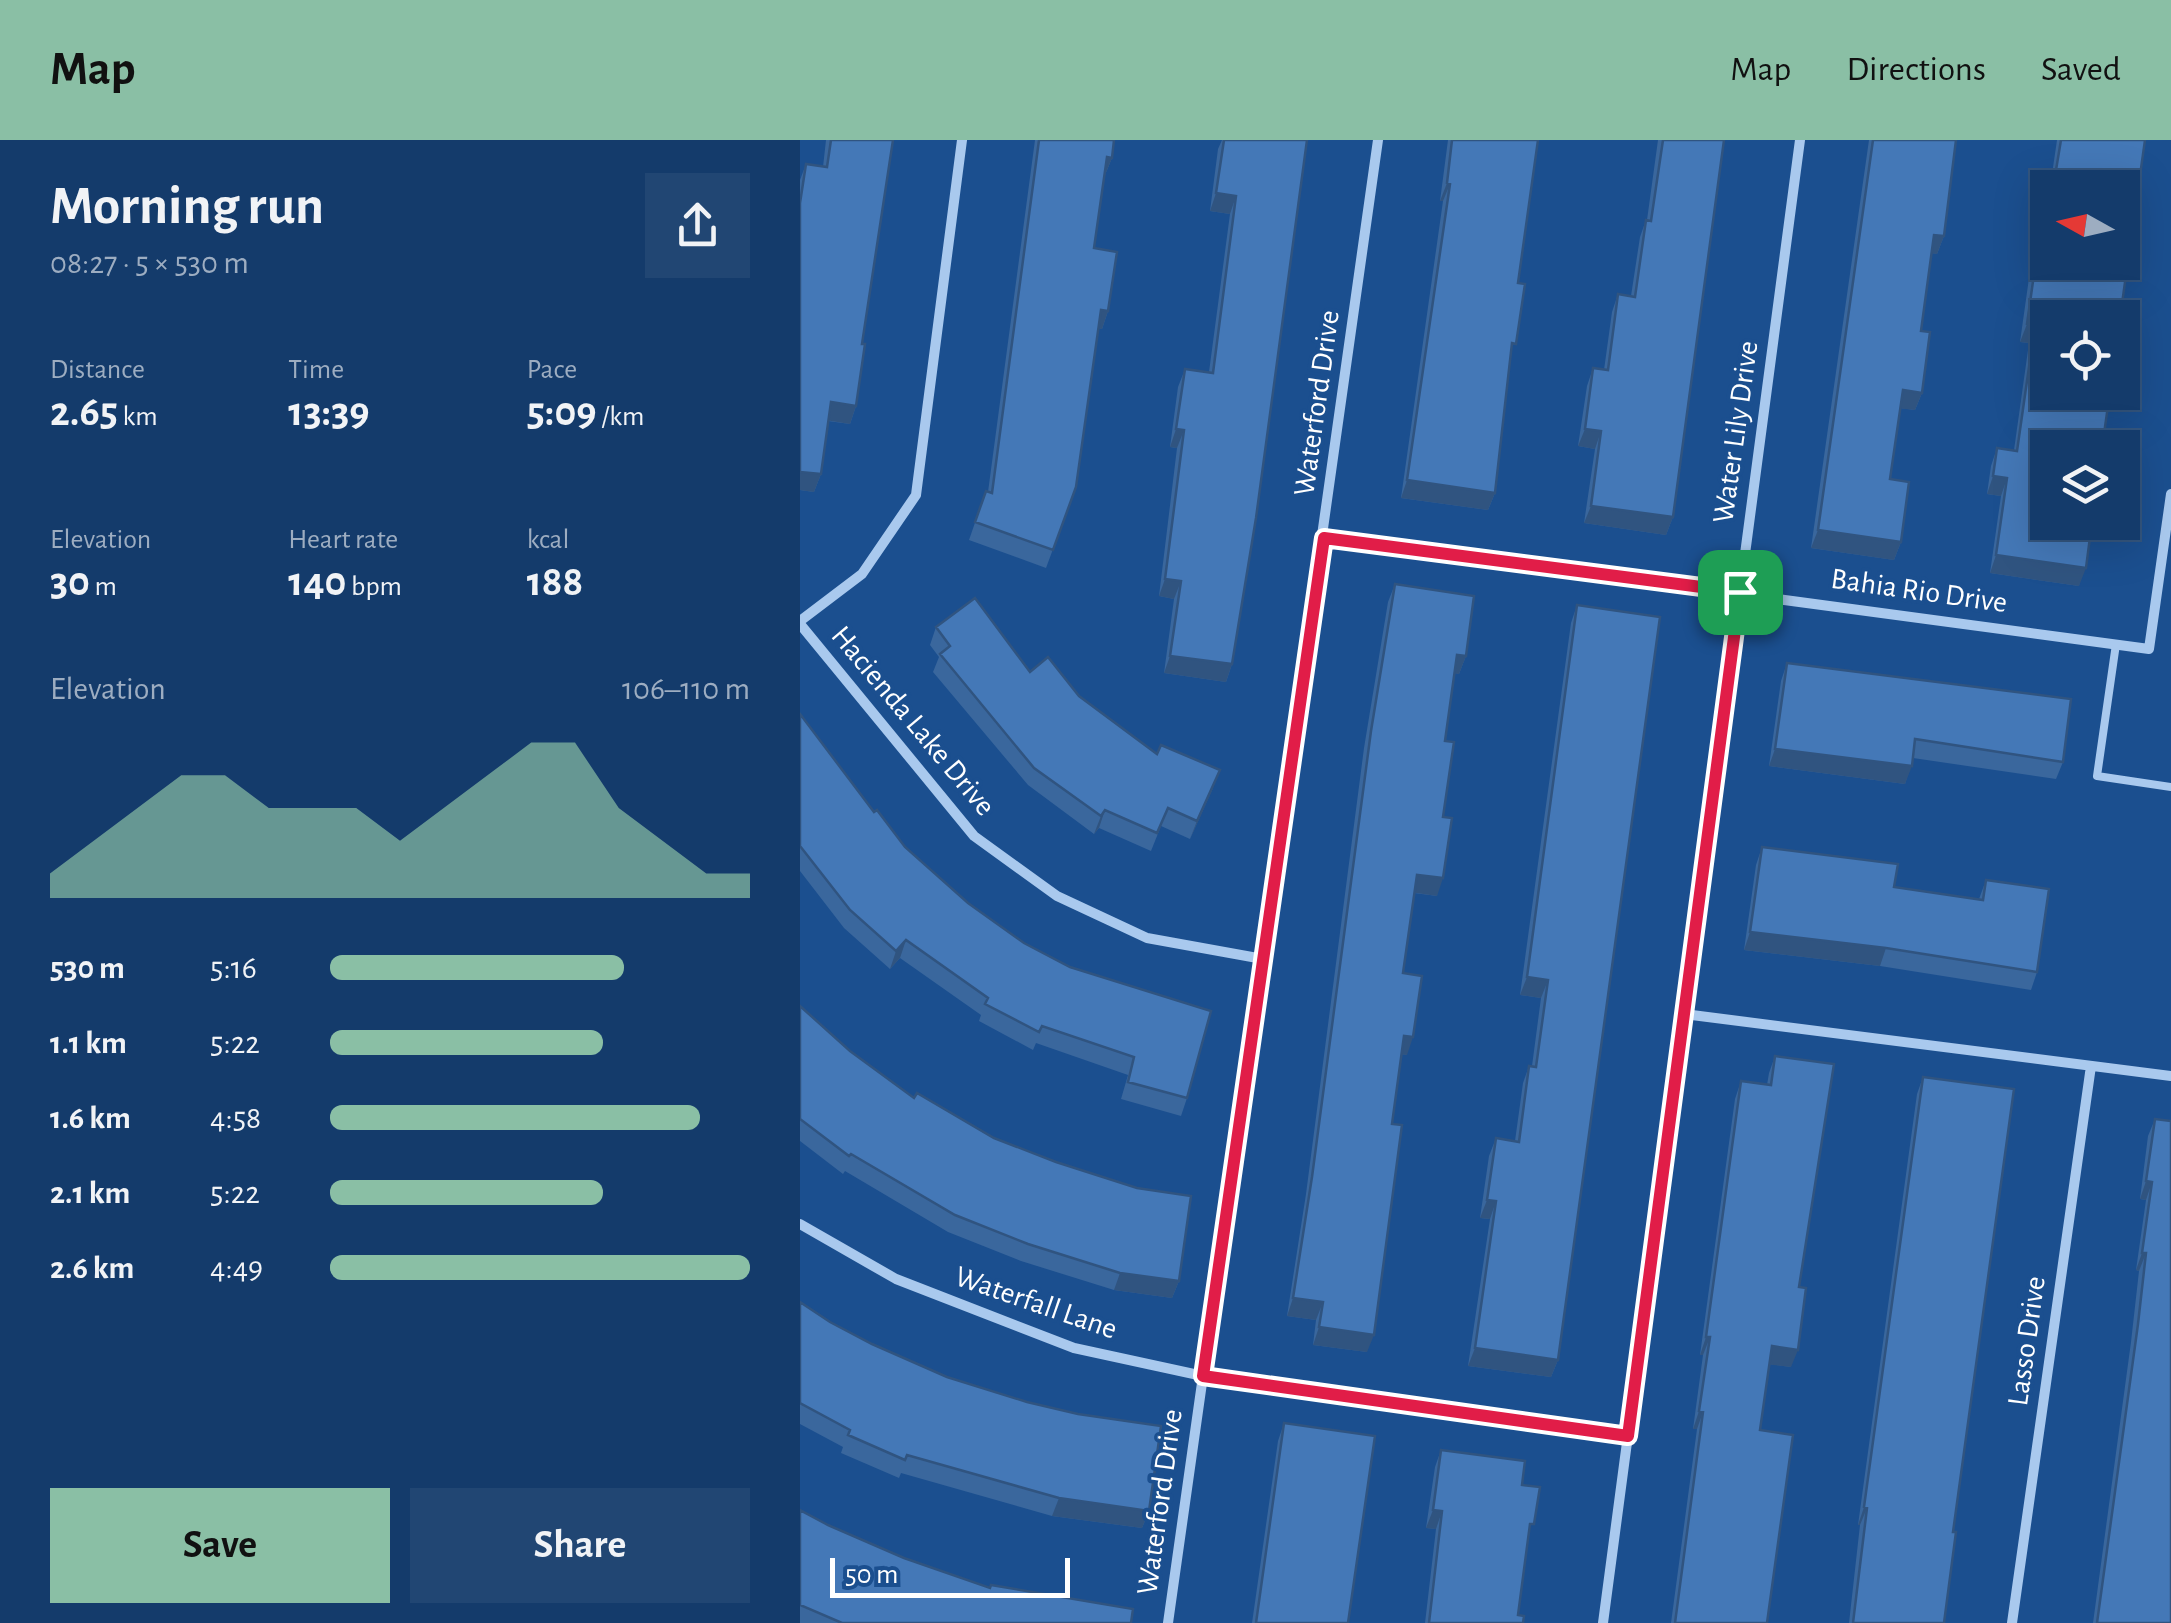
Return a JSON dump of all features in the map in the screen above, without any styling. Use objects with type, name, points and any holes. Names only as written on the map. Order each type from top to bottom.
[{"type":"street","points":[[800,622],[862,574],[916,495],[962,140]]},
{"type":"street","name":"Waterford Drive","points":[[1168,1623],[1378,140]]},
{"type":"street","name":"Water Lily Drive","points":[[1603,1623],[1800,140]]},
{"type":"street","points":[[2170,516],[2171,494]]},
{"type":"street","name":"Bahia Rio Drive","points":[[1324,538],[2150,649],[2170,516]]},
{"type":"street","name":"Hacienda Lake Drive","points":[[800,622],[974,836],[1056,896],[1147,938],[1263,959]]},
{"type":"street","points":[[1684,1014],[2171,1076]]},
{"type":"street","name":"Lasso Drive","points":[[2012,1623],[2091,1066]]},
{"type":"street","name":"Waterfall Lane","points":[[800,1224],[896,1280],[1074,1348],[1203,1376],[1628,1436]]},
{"type":"lane","points":[[2116,644],[2097,776],[2171,787]]},
{"type":"building","points":[[831,140],[893,140],[856,406],[831,402],[821,474],[800,472],[800,203],[806,164],[827,167]]},
{"type":"building","points":[[1039,140],[1114,140],[1112,158],[1107,157],[1094,248],[1117,252],[1108,311],[1101,310],[1076,487],[1053,550],[975,522],[986,491],[992,493]]},
{"type":"building","points":[[1224,140],[1307,140],[1256,518],[1232,664],[1170,656],[1181,581],[1165,579],[1184,430],[1176,429],[1185,369],[1213,373],[1236,196],[1216,193]]},
{"type":"building","points":[[1452,140],[1538,140],[1518,283],[1525,284],[1516,344],[1512,343],[1495,493],[1407,480],[1450,184],[1447,183]]},
{"type":"building","points":[[1663,140],[1724,140],[1673,517],[1591,506],[1601,431],[1585,429],[1593,368],[1608,370],[1618,294],[1635,297]]},
{"type":"building","points":[[1873,140],[1956,140],[1944,236],[1934,235],[1921,331],[1930,332],[1922,393],[1903,390],[1890,479],[1909,482],[1901,542],[1818,530]]},
{"type":"building","points":[[2061,140],[2145,140],[2140,176],[2140,170],[2056,170]]},
{"type":"building","points":[[2033,280],[2125,280],[2123,300],[2030,300]]},
{"type":"building","points":[[2030,360],[2030,410],[2107,410],[2105,430],[2030,430],[2030,540],[2090,540],[2086,568],[1996,555],[2007,478],[1993,476],[1997,448],[2017,451]]},
{"type":"building","points":[[1395,584],[1474,596],[1466,656],[1457,655],[1445,741],[1454,742],[1443,817],[1452,818],[1443,878],[1417,875],[1403,973],[1422,976],[1413,1037],[1404,1036],[1392,1124],[1402,1125],[1374,1335],[1319,1327],[1323,1302],[1293,1298]]},
{"type":"building","points":[[975,598],[1030,672],[1048,657],[1079,696],[1157,754],[1161,745],[1220,770],[1197,821],[1168,808],[1157,833],[1105,810],[1101,816],[1034,768],[940,654],[950,646],[936,627]]},
{"type":"building","points":[[1577,605],[1660,617],[1558,1360],[1475,1348],[1496,1201],[1487,1200],[1496,1138],[1519,1142],[1529,1066],[1536,1067],[1548,980],[1527,977]]},
{"type":"building","points":[[1787,663],[2071,699],[2063,762],[1915,739],[1912,766],[1775,749]]},
{"type":"building","points":[[800,714],[905,847],[968,903],[1024,943],[1070,967],[1211,1011],[1187,1098],[1128,1082],[1134,1057],[1042,1026],[1039,1032],[985,1004],[988,998],[906,940],[896,951],[850,910],[800,846]]},
{"type":"building","points":[[1762,847],[1898,864],[1894,887],[1983,900],[1986,880],[2049,889],[2037,972],[1750,932]]},
{"type":"building","points":[[800,1006],[850,1051],[914,1098],[917,1093],[994,1138],[1137,1188],[1191,1196],[1179,1281],[1120,1273],[1028,1244],[955,1215],[849,1156],[800,1119]]},
{"type":"building","points":[[1775,1056],[1834,1064],[1799,1287],[1806,1288],[1798,1350],[1772,1346],[1760,1430],[1793,1435],[1767,1623],[1675,1623],[1703,1412],[1699,1411],[1710,1337],[1706,1337],[1741,1081],[1771,1085]]},
{"type":"building","points":[[1923,1077],[2014,1089],[1944,1623],[1853,1623],[1867,1508],[1864,1507]]},
{"type":"building","points":[[2155,1119],[2171,1121],[2171,1623],[2097,1623],[2138,1324],[2152,1182],[2146,1181]]},
{"type":"building","points":[[800,1302],[872,1344],[947,1377],[1078,1414],[1161,1426],[1149,1511],[1059,1498],[907,1455],[905,1460],[848,1435],[850,1430],[800,1403]]},
{"type":"building","points":[[1284,1423],[1375,1436],[1348,1623],[1256,1623]]},
{"type":"building","points":[[1441,1450],[1525,1461],[1522,1485],[1540,1487],[1534,1524],[1530,1524],[1518,1615],[1524,1616],[1523,1623],[1429,1623],[1442,1511],[1433,1510]]},
{"type":"building","points":[[800,1510],[904,1558],[990,1588],[991,1585],[1133,1609],[1131,1623],[842,1623],[800,1605]]},
{"type":"route","points":[[1324,538],[1740,592],[1628,1436],[1203,1376],[1324,538]]}]
